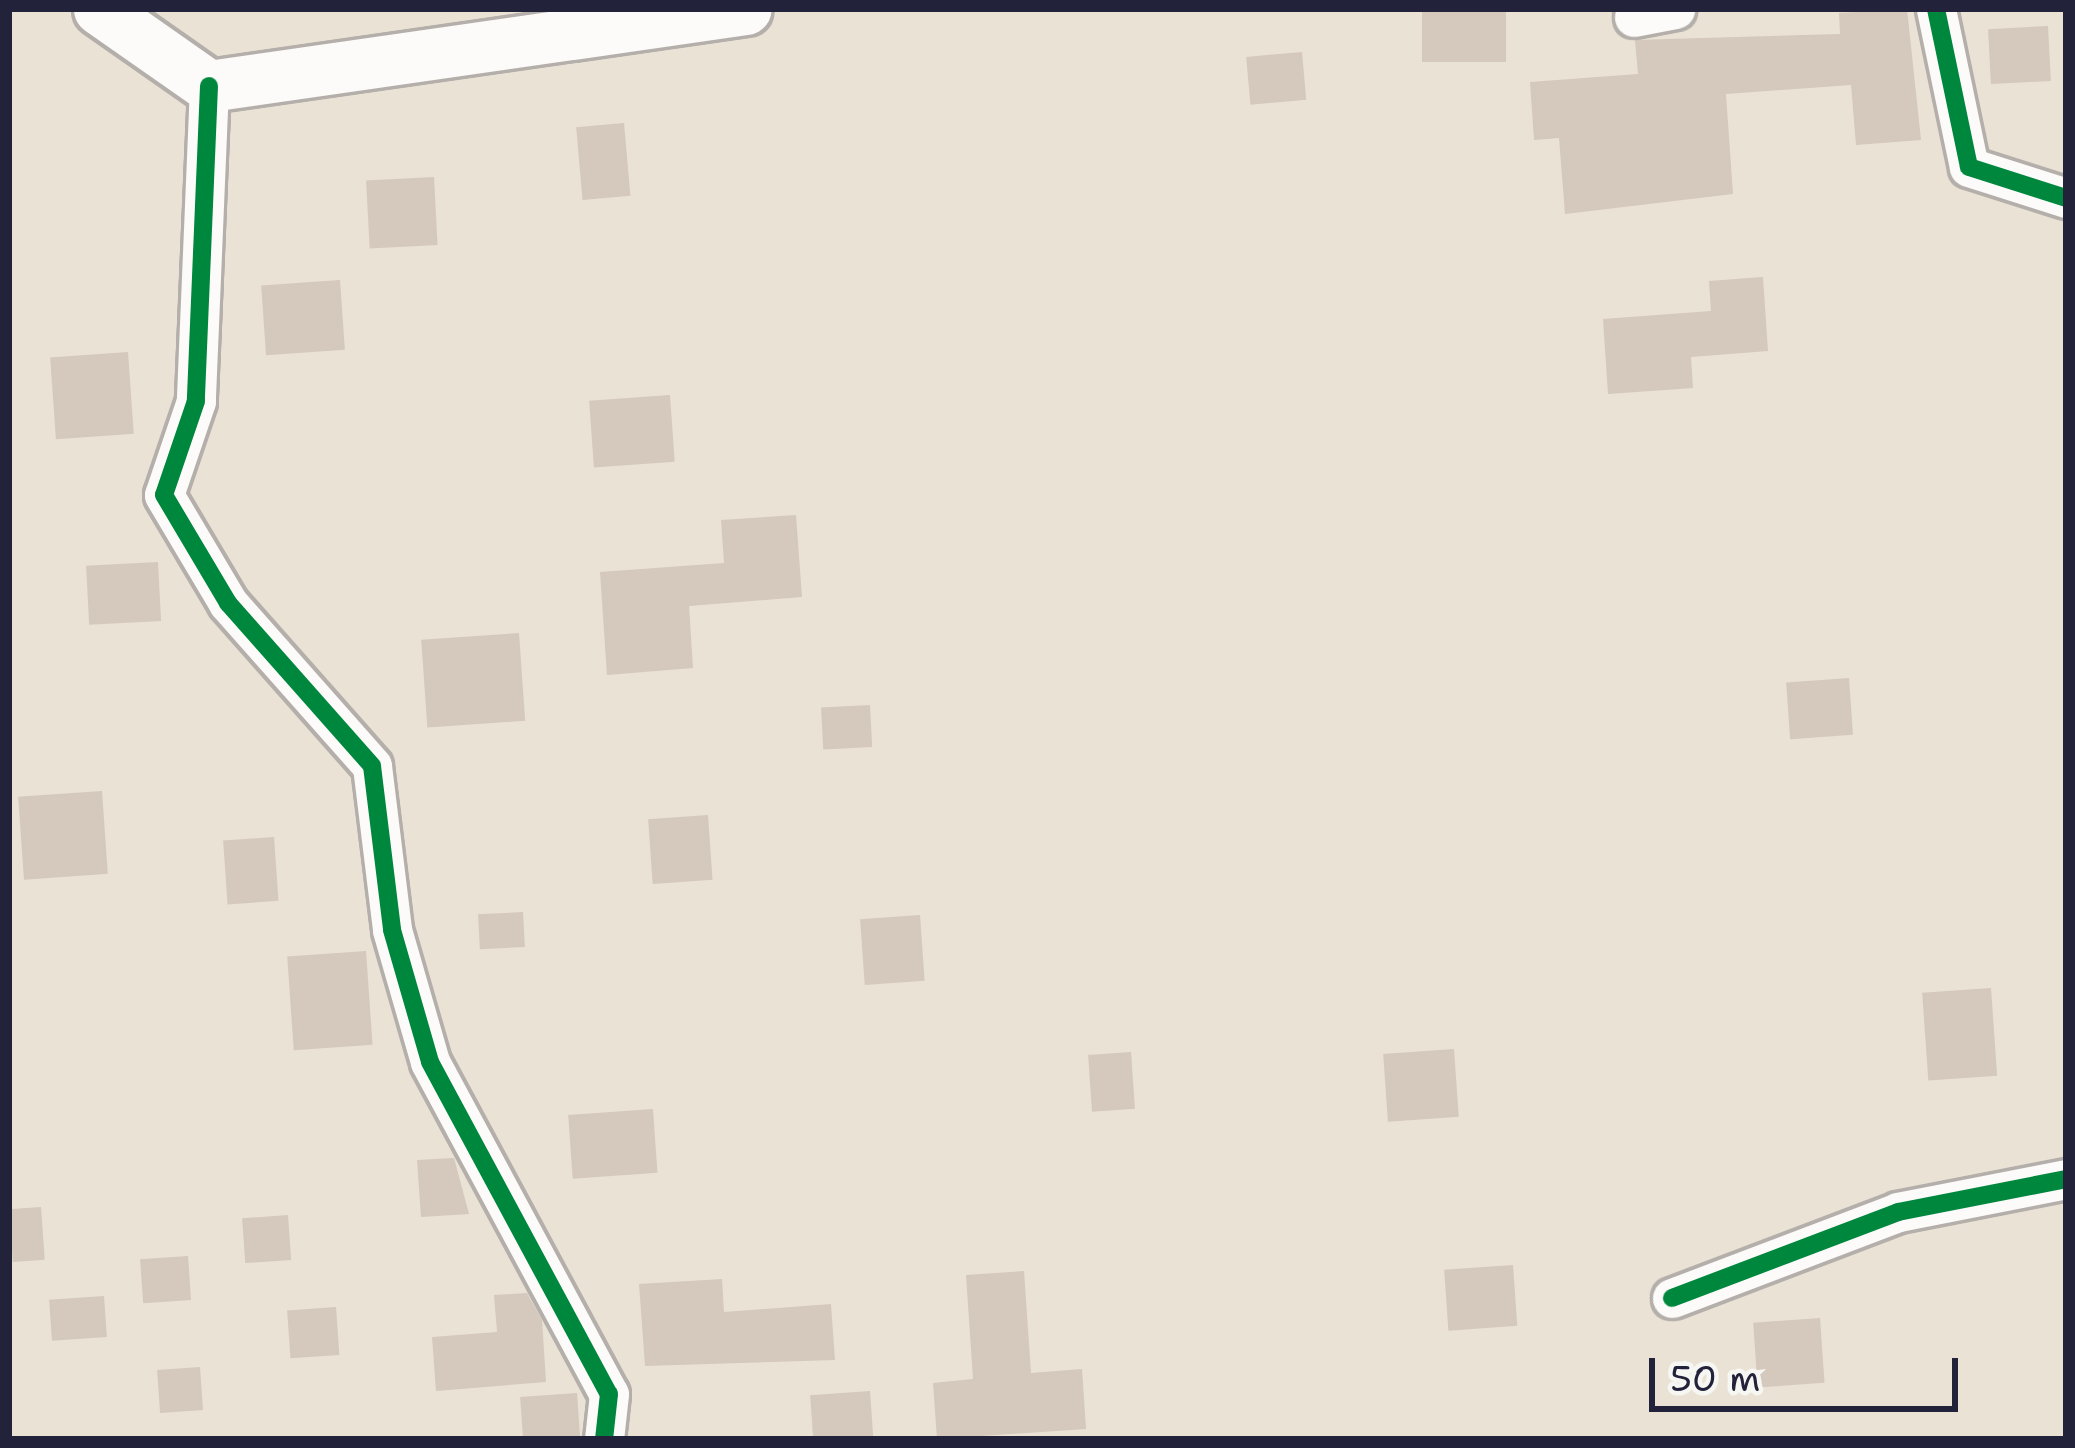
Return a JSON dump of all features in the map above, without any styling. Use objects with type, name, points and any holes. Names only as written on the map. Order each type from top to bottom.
[{"type":"street","points":[[99,9],[209,86],[746,9]]},
{"type":"street","points":[[1634,17],[1675,9]]},
{"type":"street","points":[[1936,9],[1970,167],[2066,198]]},
{"type":"street","points":[[209,86],[196,401],[164,495],[228,603],[372,766],[392,930],[430,1062],[609,1394],[604,1439]]},
{"type":"street","points":[[1672,1298],[1898,1213],[2066,1178]]},
{"type":"building","points":[[1422,9],[1506,9],[1506,62],[1422,62]]},
{"type":"building","points":[[1907,9],[1921,140],[1856,145],[1851,85],[1726,94],[1733,194],[1565,214],[1559,138],[1534,140],[1530,82],[1638,74],[1635,40],[1840,34],[1839,13]]},
{"type":"building","points":[[2048,26],[2051,81],[1991,84],[1988,29]]},
{"type":"building","points":[[1302,52],[1306,100],[1250,105],[1246,57]]},
{"type":"building","points":[[624,123],[630,196],[583,200],[576,127]]},
{"type":"building","points":[[434,177],[438,245],[370,248],[366,181]]},
{"type":"building","points":[[1763,277],[1768,351],[1691,357],[1693,388],[1608,394],[1603,319],[1711,311],[1709,281]]},
{"type":"building","points":[[340,280],[345,350],[266,355],[261,286]]},
{"type":"building","points":[[128,352],[134,434],[56,439],[50,357]]},
{"type":"building","points":[[670,395],[675,462],[594,467],[589,401]]},
{"type":"building","points":[[796,515],[802,597],[689,606],[693,668],[607,675],[600,572],[724,563],[721,520]]},
{"type":"building","points":[[158,562],[161,621],[89,625],[86,566]]},
{"type":"building","points":[[519,633],[525,721],[427,728],[421,640]]},
{"type":"building","points":[[1849,678],[1853,735],[1790,739],[1786,682]]},
{"type":"building","points":[[870,705],[872,747],[823,750],[821,708]]},
{"type":"building","points":[[102,791],[108,874],[24,880],[18,797]]},
{"type":"building","points":[[708,815],[713,880],[653,884],[648,819]]},
{"type":"building","points":[[274,837],[278,901],[228,904],[223,841]]},
{"type":"building","points":[[523,912],[525,947],[480,949],[478,914]]},
{"type":"building","points":[[920,915],[925,981],[865,985],[860,919]]},
{"type":"building","points":[[366,951],[373,1045],[294,1050],[287,957]]},
{"type":"building","points":[[1991,988],[1997,1076],[1928,1081],[1922,993]]},
{"type":"building","points":[[1454,1049],[1459,1117],[1388,1122],[1383,1054]]},
{"type":"building","points":[[1131,1052],[1135,1109],[1092,1112],[1088,1055]]},
{"type":"building","points":[[653,1109],[657,1173],[573,1179],[568,1115]]},
{"type":"building","points":[[454,1158],[469,1214],[421,1217],[417,1160]]},
{"type":"building","points":[[41,1207],[45,1260],[13,1262],[9,1209]]},
{"type":"building","points":[[288,1215],[291,1260],[245,1263],[242,1218]]},
{"type":"building","points":[[188,1256],[191,1300],[143,1303],[140,1259]]},
{"type":"building","points":[[1513,1265],[1517,1326],[1448,1331],[1444,1270]]},
{"type":"building","points":[[1024,1271],[1031,1373],[1082,1369],[1086,1429],[937,1439],[933,1383],[973,1379],[966,1275]]},
{"type":"building","points":[[722,1279],[724,1312],[831,1304],[835,1360],[645,1366],[639,1284]]},
{"type":"building","points":[[527,1293],[542,1320],[546,1382],[436,1391],[432,1337],[497,1332],[494,1295]]},
{"type":"building","points":[[104,1296],[107,1337],[52,1341],[49,1300]]},
{"type":"building","points":[[336,1307],[339,1355],[290,1358],[287,1310]]},
{"type":"building","points":[[1820,1318],[1825,1383],[1758,1388],[1753,1323]]},
{"type":"building","points":[[200,1367],[203,1410],[160,1413],[157,1370]]},
{"type":"building","points":[[870,1391],[873,1439],[813,1439],[810,1395]]},
{"type":"building","points":[[577,1393],[580,1439],[523,1439],[520,1397]]},
{"type":"cycle path","points":[[1936,9],[1969,167],[2066,198]]},
{"type":"cycle path","points":[[209,86],[196,401],[164,495],[228,603],[372,766],[392,930],[430,1062],[609,1394],[604,1439]]},
{"type":"cycle path","points":[[1672,1298],[1898,1212],[2066,1179]]}]
